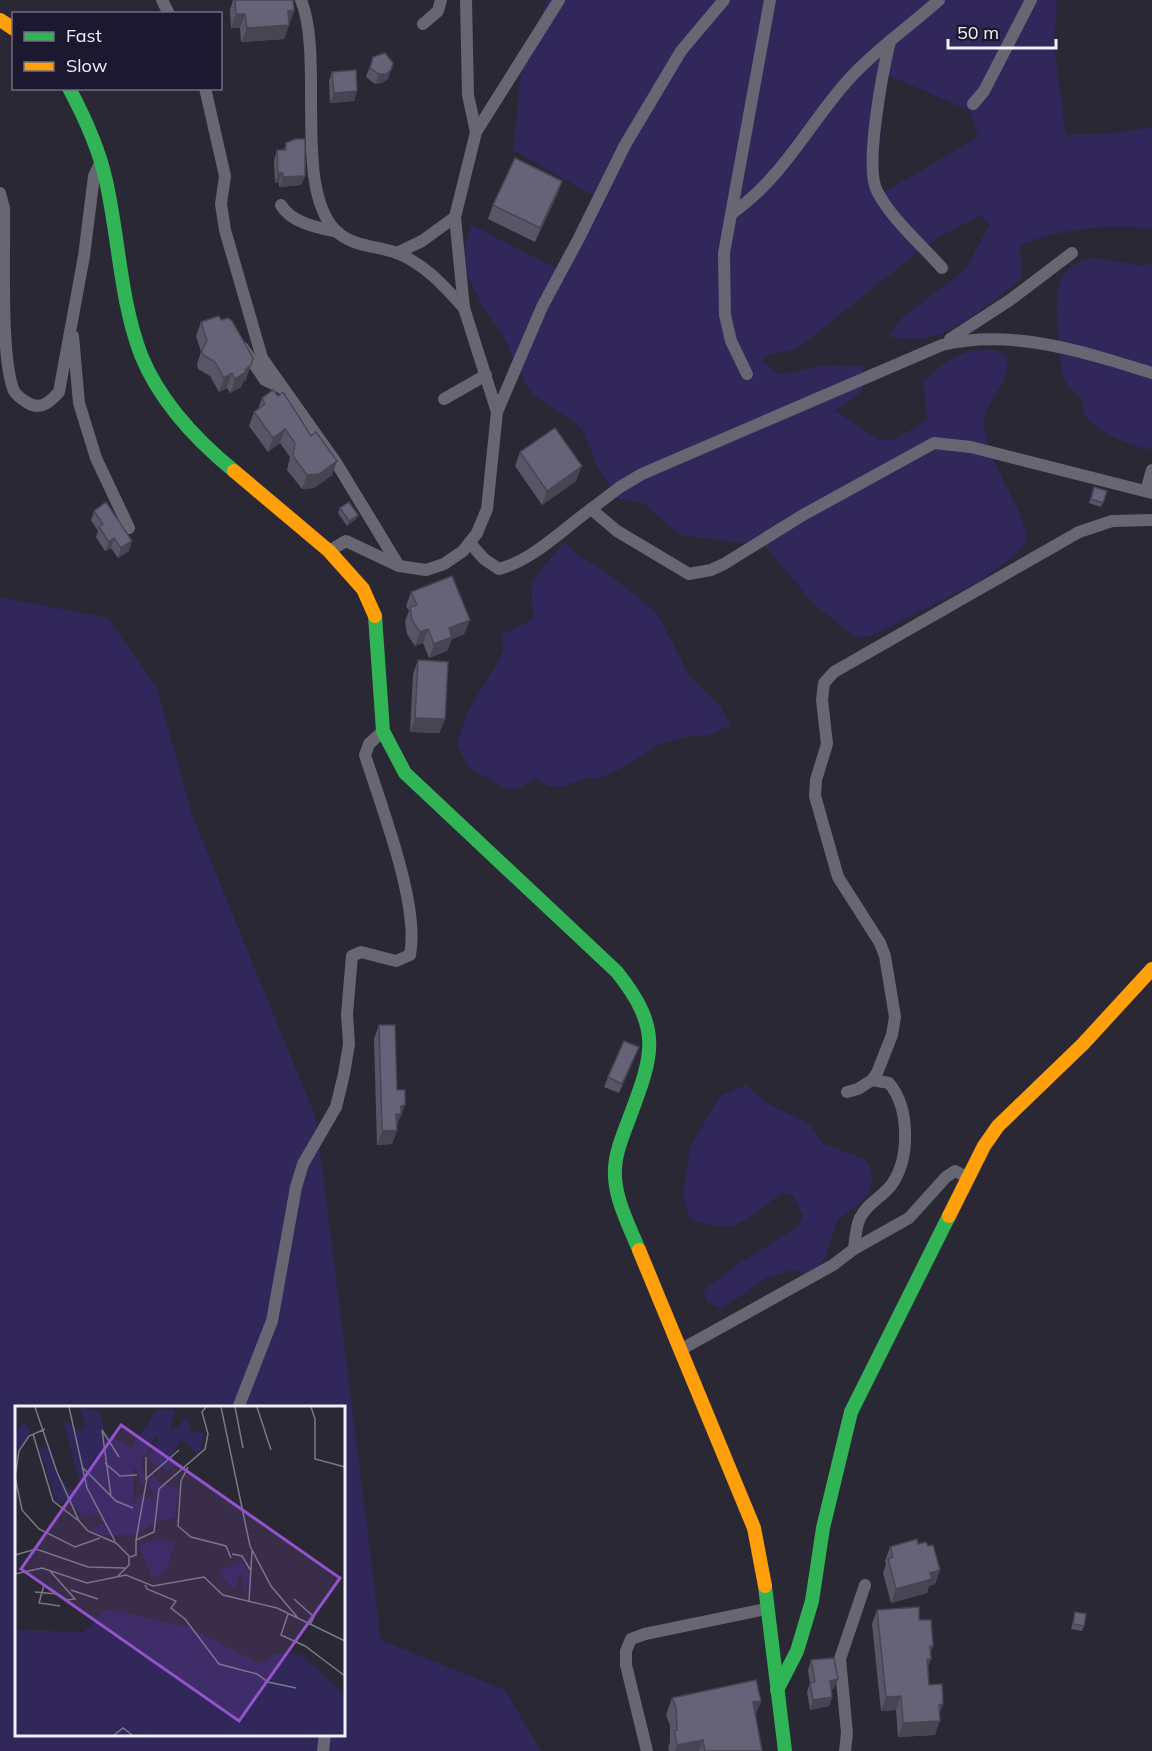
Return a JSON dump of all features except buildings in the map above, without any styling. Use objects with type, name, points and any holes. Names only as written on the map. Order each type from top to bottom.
[{"type":"street","points":[[301,0],[311,44],[315,173],[321,208],[338,232]]},
{"type":"street","points":[[423,24],[438,11],[441,0]]},
{"type":"street","points":[[466,0],[468,95],[476,132]]},
{"type":"street","points":[[497,412],[464,308],[455,217],[476,132],[559,0]]},
{"type":"street","points":[[329,551],[346,541],[399,566],[426,570],[444,564],[470,543],[488,510],[497,412],[542,306],[625,145],[681,51],[723,0]]},
{"type":"street","points":[[747,374],[731,342],[725,315],[724,253],[770,0]]},
{"type":"street","points":[[731,214],[755,198],[773,180],[847,81],[939,0]]},
{"type":"street","points":[[973,104],[988,85],[1031,0]]},
{"type":"street","points":[[890,41],[875,135],[873,182],[892,212],[942,268]]},
{"type":"street","points":[[70,90],[89,126],[101,161],[131,325],[142,357],[172,411],[211,452],[329,551],[363,589],[375,617],[383,731],[405,773],[617,972],[634,991],[646,1013],[651,1035],[651,1057],[619,1148],[614,1172],[627,1220],[754,1528],[763,1571],[785,1751]]},
{"type":"street","points":[[206,90],[224,167],[221,204],[232,262],[262,358],[337,464],[399,566]]},
{"type":"street","points":[[0,193],[4,208],[2,291],[4,349],[9,380],[15,392],[32,405],[42,406],[51,401],[59,392],[92,188],[101,161]]},
{"type":"street","points":[[281,205],[284,211],[306,224],[338,232],[351,240],[397,253],[426,268],[464,308]]},
{"type":"street","points":[[397,253],[422,241],[455,217]]},
{"type":"street","points":[[942,345],[1010,300],[1072,253]]},
{"type":"street","points":[[72,320],[80,403],[96,458],[129,528]]},
{"type":"street","points":[[236,336],[259,373],[272,385],[283,388]]},
{"type":"street","points":[[470,543],[484,559],[499,569],[508,567],[527,557],[620,487],[642,474],[942,345],[963,340],[1017,340],[1083,352],[1152,373]]},
{"type":"street","points":[[444,399],[486,375]]},
{"type":"street","points":[[591,509],[617,531],[689,574],[711,570],[724,564],[803,515],[934,443],[971,447],[1149,492],[1152,470]]},
{"type":"street","points":[[847,1092],[858,1089],[872,1080],[883,1063],[895,1017],[883,950],[871,925],[838,877],[815,796],[816,780],[826,744],[822,700],[824,683],[834,672],[1079,532],[1112,521],[1152,520]]},
{"type":"street","points":[[238,1406],[272,1321],[296,1187],[303,1164],[336,1107],[349,1044],[347,1014],[352,956],[362,952],[396,961],[410,955],[413,940],[408,903],[393,842],[365,755],[369,744],[383,731]]},
{"type":"street","points":[[777,1690],[797,1651],[812,1601],[823,1528],[851,1412],[984,1146],[998,1126],[1083,1044],[1152,969]]},
{"type":"street","points":[[854,1249],[860,1218],[891,1186],[900,1166],[905,1144],[895,1090],[889,1083],[872,1080]]},
{"type":"street","points":[[680,1350],[833,1265],[854,1249],[909,1218],[946,1176],[955,1171],[969,1178]]},
{"type":"street","points":[[845,1751],[846,1733],[840,1659],[865,1585]]},
{"type":"street","points":[[647,1751],[626,1665],[626,1651],[631,1640],[645,1634],[766,1609]]},
{"type":"street","points":[[323,1751],[325,1736]]},
{"type":"shaded area","points":[[547,0],[1057,0],[1054,46],[1066,135],[1107,134],[1152,127],[1152,229],[1102,227],[1068,231],[1020,245],[1022,276],[1017,283],[972,316],[957,326],[925,338],[908,339],[888,336],[903,317],[966,269],[989,225],[981,215],[939,237],[920,250],[803,344],[792,350],[768,354],[762,362],[780,374],[829,365],[863,366],[862,391],[835,411],[880,440],[894,440],[927,420],[923,382],[941,366],[973,350],[996,350],[1007,355],[1004,379],[988,407],[984,424],[991,454],[1024,526],[1027,541],[1013,557],[978,582],[872,636],[855,637],[813,603],[765,546],[680,535],[643,503],[616,498],[595,462],[584,432],[575,422],[533,394],[525,384],[503,335],[483,308],[460,259],[472,225],[558,269],[594,196],[513,150],[521,72]],"holes":[[[888,75],[970,111],[978,137],[881,194],[875,183]]]},
{"type":"shaded area","points":[[1093,258],[1138,265],[1152,263],[1152,447],[1149,450],[1132,445],[1098,428],[1084,413],[1083,404],[1063,377],[1057,319],[1059,285],[1070,268],[1079,262]]},
{"type":"shaded area","points":[[565,541],[577,555],[603,570],[657,613],[690,677],[720,706],[731,726],[708,735],[684,737],[660,744],[620,769],[597,779],[586,778],[561,787],[548,786],[537,779],[515,790],[504,788],[469,768],[457,745],[468,711],[504,648],[501,635],[533,619],[531,582]]},
{"type":"shaded area","points":[[0,597],[108,618],[157,688],[192,815],[316,1118],[381,1640],[505,1690],[541,1751],[0,1751]]},
{"type":"shaded area","points":[[746,1085],[767,1103],[808,1123],[822,1143],[865,1159],[871,1169],[872,1181],[868,1194],[860,1203],[838,1219],[824,1260],[817,1269],[805,1273],[793,1270],[766,1278],[722,1309],[708,1303],[703,1291],[735,1266],[798,1227],[803,1215],[793,1195],[782,1193],[749,1218],[731,1226],[707,1224],[689,1218],[683,1193],[690,1147],[720,1096]]},
{"type":"traffic: fast","points":[[70,90],[100,157],[128,313],[141,355],[158,388],[180,419],[234,471]]},
{"type":"traffic: fast","points":[[375,616],[383,731],[405,773],[617,972],[642,1010],[649,1043],[648,1060],[620,1143],[615,1168],[619,1200],[639,1250]]},
{"type":"traffic: fast","points":[[777,1690],[797,1651],[812,1601],[823,1528],[851,1412],[949,1216]]},
{"type":"traffic: fast","points":[[765,1586],[785,1751]]},
{"type":"traffic: slow","points":[[0,20],[12,28]]},
{"type":"traffic: slow","points":[[234,471],[329,551],[363,589],[375,616]]},
{"type":"traffic: slow","points":[[949,1216],[984,1146],[998,1126],[1083,1044],[1152,969]]},
{"type":"traffic: slow","points":[[639,1250],[754,1528],[765,1586]]}]
